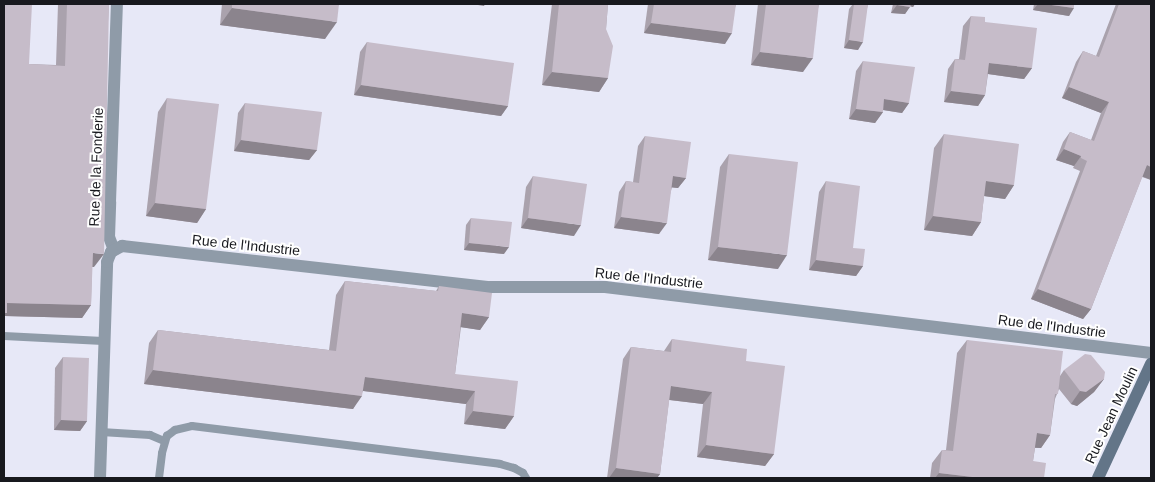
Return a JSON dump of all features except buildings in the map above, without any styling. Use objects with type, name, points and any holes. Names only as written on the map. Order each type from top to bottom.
[{"type":"street","name":"Rue de la Fonderie","points":[[114,250],[109,237],[117,4]]},
{"type":"street","name":"Rue de l'Industrie","points":[[114,250],[122,246],[490,287],[605,286],[1151,353]]},
{"type":"street","points":[[100,478],[106,262],[114,250]]},
{"type":"street","name":"Rue Jean Moulin","points":[[1098,478],[1151,364]]},
{"type":"lane","points":[[4,336],[103,341]]},
{"type":"lane","points":[[159,478],[164,441],[175,430],[192,426],[500,464],[514,468],[523,473],[526,478]]},
{"type":"lane","points":[[101,432],[150,435],[164,441]]}]
